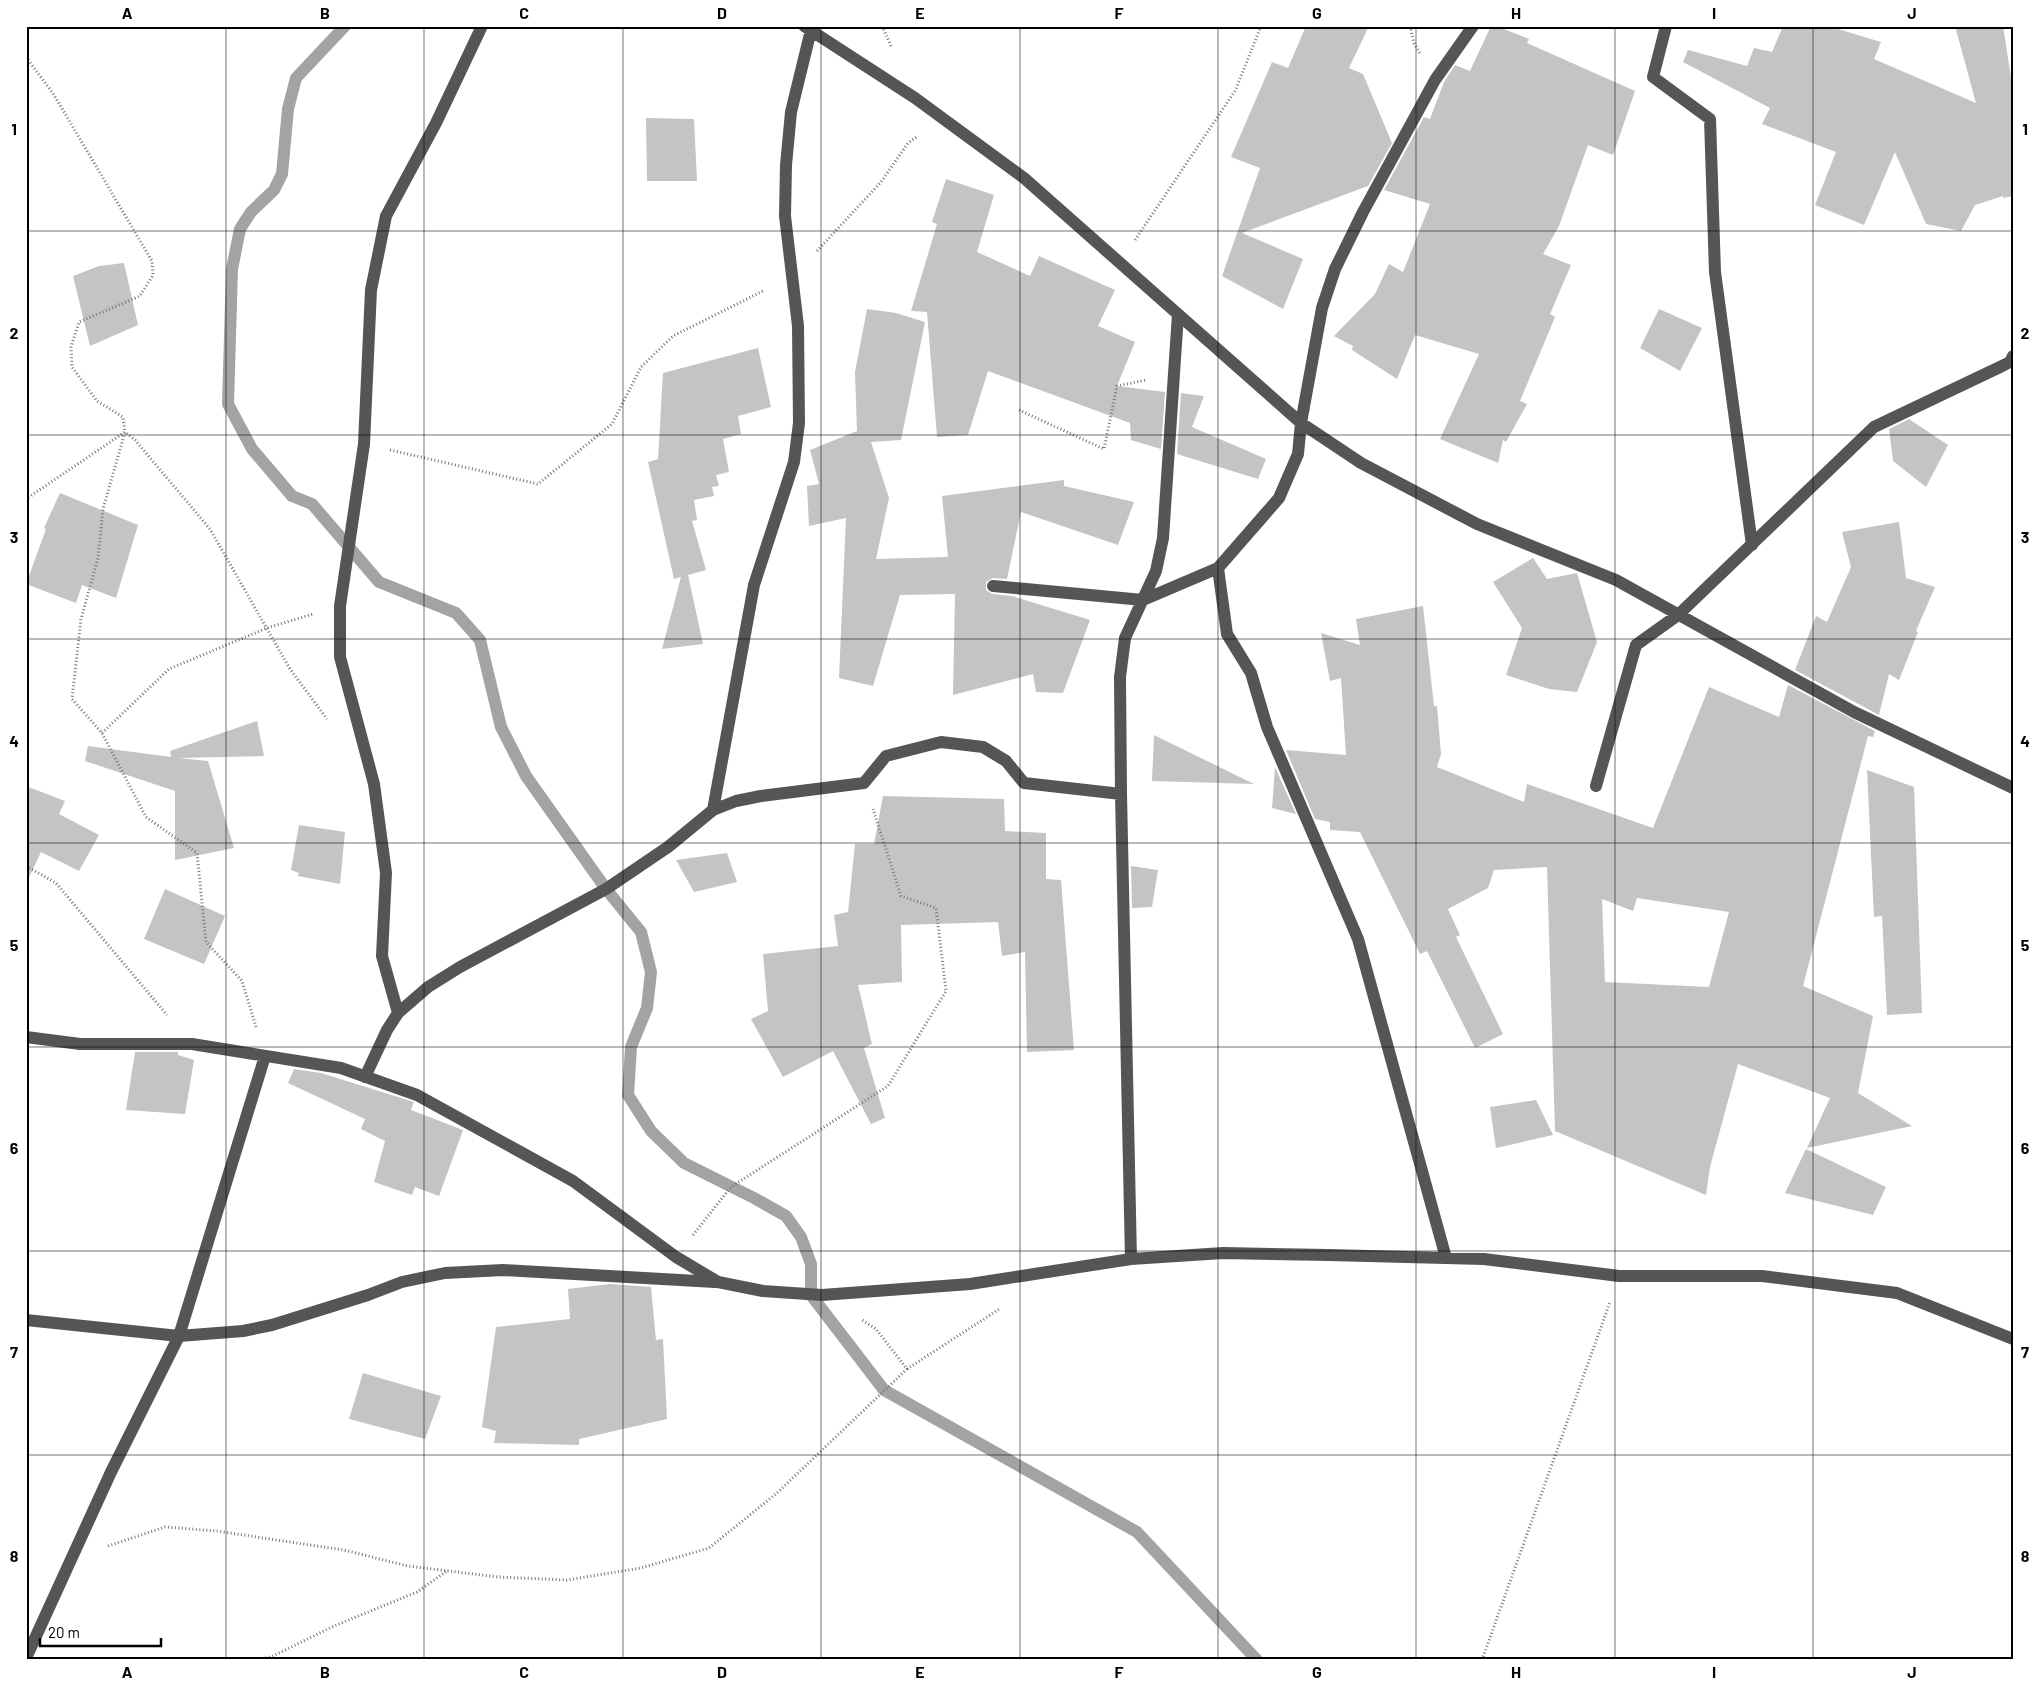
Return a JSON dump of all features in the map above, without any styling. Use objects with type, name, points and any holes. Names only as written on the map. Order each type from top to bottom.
[{"type":"street","points":[[398,1013],[382,956],[386,873],[374,784],[340,657],[340,606],[364,444],[371,290],[386,216],[436,123],[482,26]]},
{"type":"street","points":[[993,586],[1143,600],[1218,568],[1278,498],[1298,454],[1301,423],[1322,308],[1335,269],[1363,212],[1436,80],[1473,26]]},
{"type":"street","points":[[1666,26],[1653,77],[1710,119],[1715,272],[1752,545]]},
{"type":"street","points":[[713,810],[754,585],[794,462],[799,424],[799,334],[785,216],[786,165],[791,112],[807,28],[944,119],[1024,178],[1301,423],[1361,463],[1477,524],[1616,580],[1854,712],[2013,788]]},
{"type":"street","points":[[1131,1259],[1120,676],[1125,638],[1156,571],[1163,538],[1178,314]]},
{"type":"street","points":[[1596,786],[1636,645],[1678,615],[1874,428],[2000,368],[2010,362],[2013,356]]},
{"type":"street","points":[[1218,568],[1228,634],[1251,673],[1266,727],[1358,939],[1446,1258]]},
{"type":"street","points":[[366,1077],[387,1030],[398,1013],[428,987],[460,967],[606,889],[668,847],[713,810],[736,801],[864,783],[886,756],[941,742],[983,747],[1006,761],[1024,784],[1121,794]]},
{"type":"street","points":[[26,1037],[80,1044],[192,1044],[341,1068],[417,1095],[573,1181],[676,1257],[718,1282]]},
{"type":"street","points":[[26,1658],[111,1472],[179,1336],[265,1056]]},
{"type":"street","points":[[26,1320],[179,1336],[243,1331],[272,1325],[368,1295],[402,1282],[445,1273],[503,1270],[718,1282],[763,1291],[822,1295],[970,1284],[1131,1259],[1223,1253],[1484,1259],[1619,1276],[1762,1276],[1897,1293],[2013,1339]]},
{"type":"path","points":[[1120,263],[1235,91],[1261,26]]},
{"type":"path","points":[[26,57],[54,95],[152,261],[154,274],[140,296],[80,322],[71,346],[72,367],[97,401],[124,417],[125,432],[103,509],[98,558],[81,618],[72,699],[102,733],[146,817],[197,852],[206,942],[242,981],[265,1056]]},
{"type":"path","points":[[364,444],[538,484],[612,424],[641,367],[674,336],[793,276],[881,182],[908,143],[944,119]]},
{"type":"path","points":[[1018,410],[1104,449],[1117,386],[1174,375]]},
{"type":"path","points":[[26,499],[125,432]]},
{"type":"path","points":[[125,432],[135,440],[210,529],[290,669],[329,722]]},
{"type":"path","points":[[102,733],[169,669],[267,628],[340,606]]},
{"type":"path","points":[[676,1257],[731,1187],[888,1086],[946,991],[936,908],[900,896],[864,783]]},
{"type":"path","points":[[26,866],[56,883],[192,1044]]},
{"type":"path","points":[[1482,1660],[1619,1276]]},
{"type":"path","points":[[70,1561],[122,1540],[165,1527],[217,1531],[283,1540],[344,1550],[408,1566],[498,1577],[567,1580],[641,1568],[709,1548],[776,1494],[907,1369],[1004,1306]]},
{"type":"path","points":[[860,1319],[876,1329],[907,1369]]},
{"type":"path","points":[[259,1660],[273,1656],[334,1626],[417,1592],[447,1571]]},
{"type":"building","points":[[1306,26],[1369,26],[1349,68],[1363,74],[1392,143],[1368,186],[1242,233],[1303,259],[1283,309],[1222,276],[1260,168],[1231,157],[1272,62],[1288,68]]},
{"type":"building","points":[[1491,26],[1496,26],[1529,39],[1527,43],[1635,91],[1613,155],[1588,145],[1559,226],[1543,254],[1571,265],[1550,314],[1555,317],[1520,401],[1527,404],[1506,442],[1503,440],[1498,463],[1440,439],[1479,354],[1415,335],[1397,379],[1352,350],[1353,346],[1334,336],[1375,294],[1389,264],[1403,272],[1430,204],[1384,190],[1424,117],[1430,119],[1444,82],[1455,65],[1470,71]]},
{"type":"building","points":[[1783,26],[1828,26],[1881,42],[1874,59],[1976,103],[1955,26],[2003,26],[2013,90],[2013,196],[2003,198],[2003,196],[1975,205],[1961,231],[1926,224],[1895,152],[1864,225],[1815,205],[1836,152],[1762,124],[1770,108],[1683,62],[1688,50],[1747,66],[1754,48],[1772,52]]},
{"type":"building","points":[[646,118],[694,119],[697,181],[647,181]]},
{"type":"building","points":[[946,179],[994,195],[977,252],[1030,276],[1039,256],[1115,290],[1098,326],[1135,342],[1117,386],[1165,392],[1161,449],[1131,440],[1130,423],[988,371],[968,435],[937,437],[927,312],[911,311],[937,224],[932,222]]},
{"type":"building","points":[[124,263],[138,325],[90,346],[73,276],[99,266]]},
{"type":"building","points":[[867,309],[896,313],[925,322],[901,440],[871,442],[889,498],[876,559],[948,557],[942,496],[1064,480],[1064,486],[1134,502],[1118,545],[1021,512],[1007,579],[993,578],[986,582],[986,590],[992,594],[1012,596],[1090,620],[1063,693],[1036,692],[1033,674],[953,695],[955,594],[900,595],[873,686],[839,678],[846,518],[809,526],[807,486],[819,484],[810,450],[857,431],[855,372]]},
{"type":"building","points":[[1659,309],[1702,328],[1680,371],[1640,348]]},
{"type":"building","points":[[758,348],[771,407],[738,416],[741,434],[723,439],[729,472],[716,475],[719,486],[712,487],[714,496],[694,500],[697,520],[692,521],[706,570],[688,575],[703,644],[662,649],[681,577],[674,579],[648,462],[658,459],[663,373]]},
{"type":"building","points":[[1181,393],[1204,396],[1192,427],[1266,459],[1258,479],[1177,454]]},
{"type":"building","points":[[1909,419],[1948,445],[1926,487],[1893,461],[1889,429]]},
{"type":"building","points":[[60,493],[138,525],[116,598],[82,585],[76,603],[26,584],[46,529],[44,528]]},
{"type":"building","points":[[1899,522],[1906,578],[1935,587],[1916,631],[1918,632],[1899,680],[1889,674],[1879,715],[1795,670],[1816,616],[1827,622],[1851,567],[1842,532]]},
{"type":"building","points":[[1533,558],[1547,579],[1577,573],[1597,642],[1577,692],[1549,689],[1506,675],[1522,628],[1493,582]]},
{"type":"building","points":[[1423,606],[1434,706],[1437,706],[1441,754],[1437,767],[1524,802],[1527,784],[1653,828],[1709,687],[1779,717],[1788,685],[1875,731],[1873,737],[1868,736],[1803,986],[1873,1016],[1858,1093],[1912,1126],[1807,1148],[1830,1098],[1738,1064],[1710,1167],[1706,1195],[1555,1131],[1547,867],[1494,870],[1488,888],[1448,909],[1460,935],[1456,937],[1503,1034],[1475,1048],[1427,951],[1420,954],[1360,832],[1330,830],[1330,822],[1315,819],[1286,750],[1346,755],[1341,678],[1330,681],[1321,633],[1360,645],[1356,619]],"holes":[[[1637,898],[1729,912],[1709,987],[1605,982],[1602,899],[1633,911]]]},
{"type":"building","points":[[257,721],[264,756],[179,758],[208,761],[234,848],[175,860],[175,791],[85,761],[88,746],[171,757],[170,751]]},
{"type":"building","points":[[1154,735],[1254,784],[1152,781]]},
{"type":"building","points":[[1275,767],[1296,814],[1272,808]]},
{"type":"building","points":[[1867,770],[1914,787],[1922,1013],[1887,1015],[1882,916],[1874,917]]},
{"type":"building","points":[[26,786],[65,801],[59,814],[99,835],[79,871],[41,852],[26,884]]},
{"type":"building","points":[[883,796],[1004,799],[1005,831],[1046,833],[1046,879],[1061,880],[1074,1050],[1027,1052],[1025,952],[1002,956],[998,922],[901,925],[902,982],[858,985],[872,1044],[864,1048],[885,1118],[871,1124],[833,1051],[783,1077],[751,1019],[768,1011],[763,954],[838,946],[834,915],[848,912],[855,844],[874,844]]},
{"type":"building","points":[[299,825],[345,832],[340,884],[298,876],[299,873],[291,870]]},
{"type":"building","points":[[727,853],[737,882],[694,892],[676,860]]},
{"type":"building","points":[[1131,866],[1158,870],[1152,907],[1132,908]]},
{"type":"building","points":[[165,889],[225,916],[204,964],[144,939]]},
{"type":"building","points":[[135,1052],[178,1052],[178,1055],[194,1060],[185,1114],[126,1110]]},
{"type":"building","points":[[294,1069],[321,1073],[414,1102],[411,1110],[463,1130],[439,1196],[415,1187],[412,1195],[374,1182],[385,1141],[361,1129],[365,1119],[288,1083]]},
{"type":"building","points":[[1536,1100],[1553,1135],[1496,1148],[1490,1107]]},
{"type":"building","points":[[1806,1149],[1886,1187],[1873,1215],[1785,1193]]},
{"type":"building","points":[[610,1284],[651,1287],[656,1340],[663,1339],[667,1419],[579,1439],[579,1445],[494,1443],[496,1431],[482,1427],[496,1327],[570,1319],[568,1289]]},
{"type":"building","points":[[363,1373],[441,1396],[425,1439],[349,1419]]},
{"type":"waterway","points":[[345,26],[296,78],[288,109],[282,174],[274,190],[251,212],[240,229],[232,269],[228,404],[252,449],[292,496],[312,504],[379,582],[456,613],[480,640],[501,727],[526,776],[606,889],[641,932],[651,972],[647,1008],[631,1047],[628,1095],[651,1131],[684,1163],[786,1216],[801,1237],[811,1264],[811,1295],[884,1390],[1137,1532],[1257,1660]]}]
